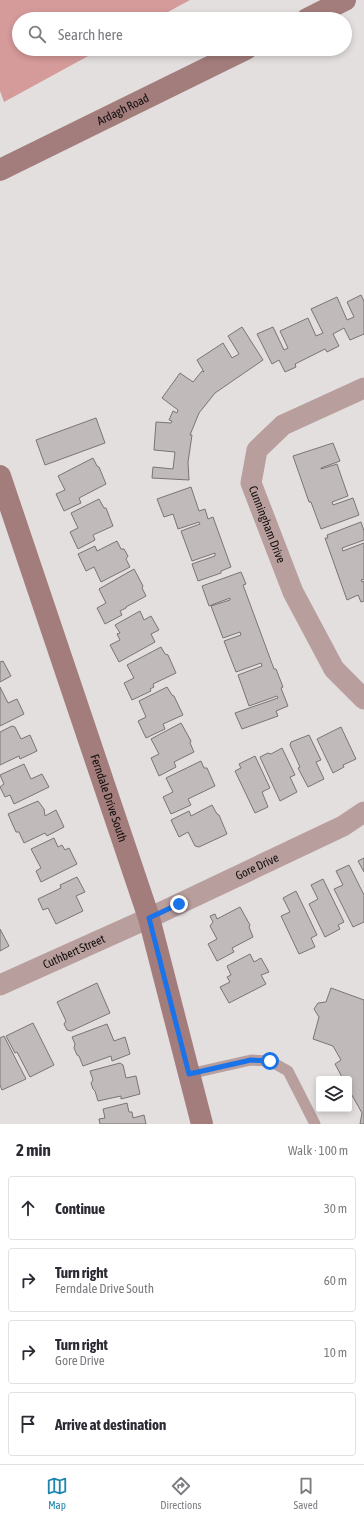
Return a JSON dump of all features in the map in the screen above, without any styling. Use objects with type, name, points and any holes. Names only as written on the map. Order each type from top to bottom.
[{"type":"main road","points":[[321,12],[345,0]]},
{"type":"main road","name":"Ardagh Road","points":[[0,170],[232,56]]},
{"type":"main road","name":"Ferndale Drive South","points":[[0,476],[149,918],[202,1124]]},
{"type":"street","name":"Cunningham Drive","points":[[364,388],[283,425],[257,450],[251,483],[293,592],[334,669],[364,699]]},
{"type":"street","name":"Gore Drive","points":[[149,918],[343,826],[364,812]]},
{"type":"street","name":"Cuthbert Street","points":[[0,985],[149,918]]},
{"type":"lane","points":[[189,1074],[251,1060],[270,1061],[288,1071],[315,1124]]},
{"type":"shaded area","points":[[0,0],[190,0],[168,12],[12,12],[12,56],[88,56],[4,102],[0,91]]},
{"type":"building","points":[[361,295],[364,301],[364,334],[350,340],[344,328],[333,334],[339,346],[327,352],[325,349],[295,364],[296,367],[285,372],[279,360],[272,364],[257,334],[273,327],[284,350],[288,348],[280,331],[308,318],[316,336],[323,333],[311,309],[337,297],[347,320],[354,317],[347,302]]},
{"type":"building","points":[[242,327],[263,360],[215,393],[199,413],[190,435],[192,435],[188,462],[189,480],[152,478],[153,467],[173,469],[175,452],[154,450],[156,422],[171,423],[172,421],[169,420],[173,411],[177,413],[178,410],[162,398],[180,373],[193,382],[202,371],[204,372],[197,360],[223,343],[232,358],[239,354],[228,336]]},
{"type":"building","points":[[96,418],[105,443],[45,465],[36,440]]},
{"type":"building","points":[[333,443],[340,461],[321,469],[337,464],[348,496],[332,502],[333,505],[353,498],[359,515],[321,529],[311,502],[309,502],[293,456]]},
{"type":"building","points":[[93,458],[99,467],[106,484],[79,498],[81,503],[64,511],[56,494],[65,490],[58,476]]},
{"type":"building","points":[[191,487],[199,511],[205,509],[208,519],[213,517],[231,567],[221,571],[221,573],[198,581],[192,564],[215,556],[215,553],[192,561],[181,531],[200,524],[199,522],[178,529],[173,514],[164,517],[157,499]]},
{"type":"building","points":[[99,499],[104,508],[106,508],[113,526],[93,535],[95,540],[78,549],[70,532],[78,528],[71,513]]},
{"type":"building","points":[[361,522],[364,531],[364,540],[342,548],[343,551],[364,543],[364,579],[361,580],[362,582],[364,581],[364,601],[361,602],[358,595],[347,600],[325,538],[328,538],[327,535]]},
{"type":"building","points":[[117,541],[121,549],[124,549],[128,556],[126,559],[130,567],[101,582],[94,567],[86,571],[78,554],[95,546],[97,551]]},
{"type":"building","points":[[134,569],[143,586],[142,588],[146,596],[120,611],[122,615],[105,624],[97,608],[106,603],[99,589]]},
{"type":"building","points":[[241,572],[246,584],[243,585],[274,669],[276,669],[283,687],[281,688],[288,706],[276,711],[278,716],[242,729],[235,713],[278,698],[277,696],[249,706],[238,675],[262,666],[261,663],[236,672],[224,641],[241,635],[240,632],[223,638],[211,606],[230,600],[230,598],[209,606],[202,586]]},
{"type":"building","points":[[140,611],[144,620],[151,616],[159,630],[151,634],[155,642],[119,662],[110,645],[120,640],[117,634],[120,633],[115,625]]},
{"type":"building","points":[[161,647],[165,654],[168,655],[176,673],[153,684],[154,687],[150,689],[151,691],[132,700],[124,683],[134,678],[127,665]]},
{"type":"building","points":[[3,661],[11,676],[0,682],[0,662]]},
{"type":"building","points":[[0,687],[8,703],[17,699],[24,714],[0,726]]},
{"type":"building","points":[[167,687],[174,696],[183,715],[163,724],[165,729],[146,738],[138,721],[146,717],[139,701]]},
{"type":"building","points":[[181,723],[191,741],[190,743],[194,752],[174,762],[176,767],[159,776],[151,758],[159,754],[151,739]]},
{"type":"building","points":[[12,726],[15,727],[21,739],[30,735],[37,751],[20,759],[19,756],[0,765],[0,732]]},
{"type":"building","points":[[341,727],[356,759],[343,765],[344,767],[333,773],[317,739]]},
{"type":"building","points":[[309,735],[321,760],[316,762],[324,779],[308,787],[298,768],[300,767],[290,745],[291,742]]},
{"type":"building","points":[[282,748],[295,775],[290,777],[297,792],[280,801],[260,757],[268,753],[271,754]]},
{"type":"building","points":[[255,756],[270,788],[262,792],[268,807],[255,813],[235,771],[241,768],[239,764]]},
{"type":"building","points":[[201,761],[204,768],[207,768],[215,786],[188,799],[191,805],[171,814],[163,797],[173,792],[166,778]]},
{"type":"building","points":[[24,764],[31,779],[42,774],[49,787],[14,804],[10,795],[5,797],[0,787],[4,784],[0,775]]},
{"type":"building","points":[[38,801],[44,809],[45,816],[56,810],[64,827],[47,836],[45,833],[24,843],[19,832],[16,832],[8,814]]},
{"type":"building","points":[[212,805],[219,815],[227,834],[199,847],[195,846],[188,832],[179,837],[171,820],[189,811],[191,816]]},
{"type":"building","points":[[54,838],[58,847],[62,845],[65,850],[69,848],[77,864],[41,882],[36,871],[41,868],[31,849]]},
{"type":"building","points":[[364,858],[364,872],[358,861]]},
{"type":"building","points":[[349,865],[364,895],[364,922],[353,927],[334,889],[343,885],[336,871]]},
{"type":"building","points":[[77,877],[85,892],[76,896],[83,911],[56,924],[48,908],[43,910],[38,899],[61,888],[60,885]]},
{"type":"building","points":[[323,879],[344,922],[338,925],[340,929],[325,937],[309,904],[318,899],[311,885]]},
{"type":"building","points":[[296,891],[317,935],[311,938],[315,947],[299,954],[281,916],[290,912],[283,898]]},
{"type":"building","points":[[240,907],[250,925],[249,927],[253,937],[232,948],[234,952],[217,961],[208,944],[217,939],[210,926],[213,922],[210,916],[215,914],[217,919]]},
{"type":"building","points":[[0,929],[9,946],[0,951]]},
{"type":"building","points":[[250,954],[254,962],[261,958],[269,972],[261,975],[266,984],[229,1003],[220,987],[230,982],[227,977],[231,975],[227,966]]},
{"type":"building","points":[[97,983],[110,1013],[71,1031],[67,1030],[64,1024],[66,1021],[57,1002]]},
{"type":"building","points":[[331,988],[364,1000],[364,1124],[360,1124],[362,1113],[352,1095],[352,1076],[341,1076],[335,1064],[341,1060],[333,1046],[313,1039],[319,1017],[314,1009],[318,1003],[326,1002]]},
{"type":"building","points":[[33,1023],[54,1065],[30,1077],[17,1052],[15,1053],[6,1036]]},
{"type":"building","points":[[107,1024],[114,1041],[125,1037],[130,1054],[112,1061],[111,1056],[83,1066],[74,1048],[75,1044],[72,1037]]},
{"type":"building","points":[[4,1036],[26,1079],[2,1090],[0,1085],[0,1038]]},
{"type":"building","points":[[120,1063],[123,1065],[126,1078],[136,1076],[140,1094],[121,1099],[121,1096],[98,1101],[91,1083],[93,1080],[90,1071]]},
{"type":"building","points":[[127,1103],[129,1112],[132,1112],[133,1118],[144,1115],[146,1124],[100,1124],[99,1119],[105,1118],[103,1109]]},
{"type":"route","points":[[179,904],[149,918],[189,1074],[251,1060],[270,1061]]}]
